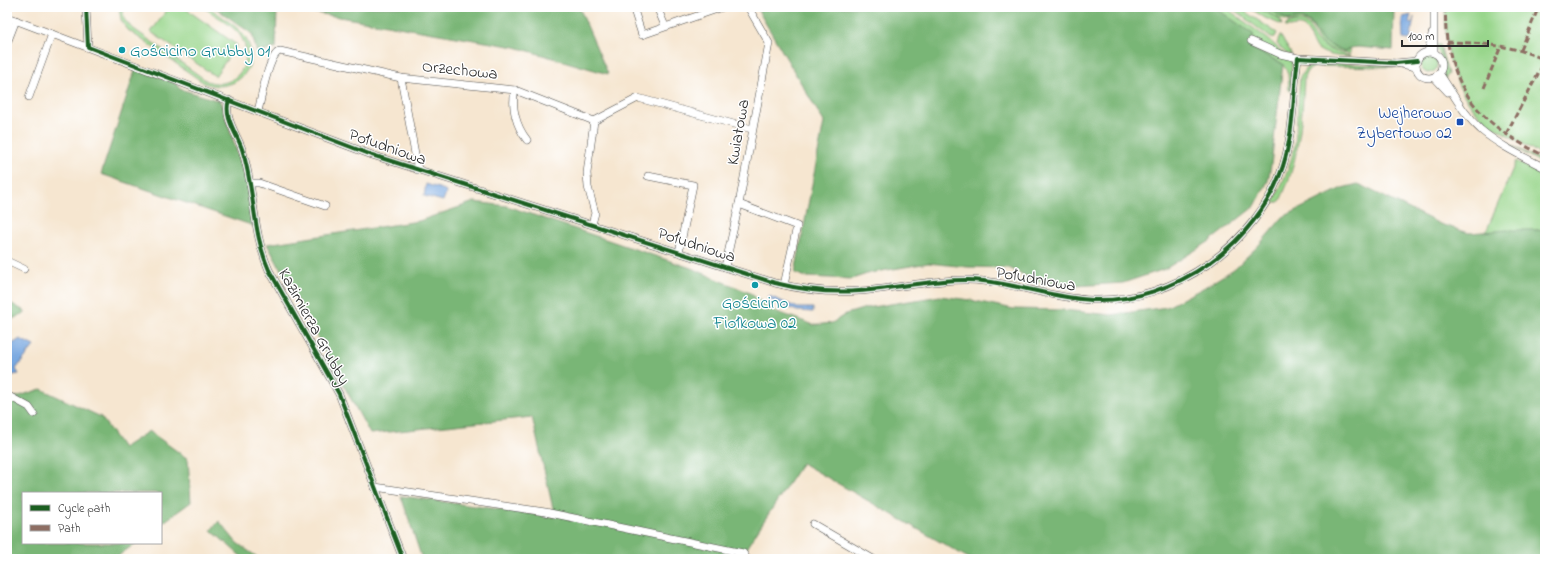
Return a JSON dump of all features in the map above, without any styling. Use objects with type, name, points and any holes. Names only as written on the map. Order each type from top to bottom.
[{"type":"street","points":[[86,7],[88,47]]},
{"type":"street","points":[[633,7],[642,35],[723,7]]},
{"type":"street","points":[[658,7],[665,26]]},
{"type":"street","name":"Kwiatowa","points":[[725,267],[739,204],[769,44],[748,7]]},
{"type":"street","points":[[1431,53],[1434,7]]},
{"type":"street","name":"Południowa","points":[[7,17],[258,111],[372,156],[784,285],[818,291],[848,292],[937,280],[969,280],[1078,299],[1106,299],[1153,291],[1181,280],[1208,265],[1242,234],[1257,216],[1277,180],[1291,132],[1298,58]]},
{"type":"street","points":[[7,43],[16,20]]},
{"type":"street","points":[[29,97],[52,34]]},
{"type":"street","points":[[1251,41],[1280,54],[1298,58],[1416,64]]},
{"type":"street","name":"Orzechowa","points":[[258,111],[270,62],[275,53],[280,51],[401,78],[515,90],[594,121]]},
{"type":"street","points":[[1416,64],[1421,55],[1431,53]]},
{"type":"street","points":[[1431,53],[1442,62],[1437,75]]},
{"type":"street","points":[[1416,64],[1423,77],[1437,75]]},
{"type":"street","points":[[1437,75],[1481,130],[1503,146],[1545,168]]},
{"type":"street","points":[[401,78],[418,170]]},
{"type":"street","points":[[515,90],[514,96],[517,123],[520,131],[527,140]]},
{"type":"street","points":[[592,224],[595,213],[588,187],[587,173],[594,121],[638,98],[752,129]]},
{"type":"street","name":"Kazimierza Grubby","points":[[229,100],[227,110],[242,150],[250,183],[259,242],[264,259],[339,394],[403,559]]},
{"type":"street","points":[[648,176],[693,185],[679,252]]},
{"type":"street","points":[[250,183],[259,183],[326,206]]},
{"type":"street","points":[[739,204],[797,226],[784,285]]},
{"type":"street","points":[[7,261],[24,269]]},
{"type":"street","points":[[7,395],[29,407],[34,414]]},
{"type":"street","points":[[375,486],[560,515],[745,556]]},
{"type":"street","points":[[813,524],[873,559]]},
{"type":"green space","points":[[119,7],[122,7],[124,19],[131,27],[207,81],[217,83],[227,82],[235,78],[241,72],[245,63],[245,45],[240,35],[236,31],[203,7],[211,9],[236,27],[243,34],[250,48],[251,58],[249,67],[238,80],[231,84],[213,86],[204,83],[128,30],[121,20]]},
{"type":"green space","points":[[169,7],[183,7],[237,45],[215,76],[151,32]]},
{"type":"green space","points":[[214,7],[277,7],[276,48],[257,53],[252,34]]},
{"type":"green space","points":[[281,7],[579,7],[608,74],[515,47]]},
{"type":"green space","points":[[756,7],[1214,7],[1254,35],[1249,47],[1283,64],[1268,181],[1255,206],[1210,241],[1165,269],[1123,283],[1075,286],[1037,281],[1009,268],[968,267],[928,263],[870,273],[852,279],[806,277],[795,273],[824,122]]},
{"type":"green space","points":[[1214,7],[1225,7],[1268,39],[1292,61],[1291,91],[1289,90],[1288,73],[1282,63],[1248,47],[1254,35]]},
{"type":"green space","points":[[1230,7],[1238,7],[1277,33],[1275,37],[1271,38]]},
{"type":"green space","points":[[1248,7],[1256,7],[1280,20],[1282,25],[1265,18]]},
{"type":"green space","points":[[1259,7],[1265,7],[1288,20],[1300,18],[1310,22],[1323,42],[1343,51],[1349,50],[1350,54],[1323,45],[1319,42],[1313,28],[1308,23],[1302,21],[1283,20]]},
{"type":"green space","points":[[1265,7],[1413,7],[1394,8],[1393,50],[1357,47],[1344,51],[1323,42],[1310,22],[1300,18],[1288,20]]},
{"type":"green space","points":[[1445,7],[1530,7],[1545,10],[1545,157],[1486,122],[1465,96],[1457,83],[1452,69],[1447,40]]},
{"type":"green space","points":[[1301,22],[1309,26],[1315,39],[1326,47],[1350,56],[1334,56],[1322,52],[1314,45],[1305,28],[1301,26],[1285,27],[1287,24]]},
{"type":"green space","points":[[1280,35],[1292,55],[1287,54],[1277,44]]},
{"type":"green space","points":[[1436,45],[1440,45],[1448,74],[1445,79],[1442,61]]},
{"type":"green space","points":[[1426,57],[1432,57],[1437,62],[1435,71],[1432,73],[1426,73],[1421,68],[1421,62]]},
{"type":"green space","points":[[1316,63],[1386,65],[1403,67],[1316,66],[1307,71],[1304,78],[1301,125],[1295,156],[1280,201],[1273,204],[1288,170],[1295,145],[1300,77],[1306,68],[1316,65]]},
{"type":"green space","points":[[136,68],[175,83],[180,89],[220,101],[248,185],[254,226],[101,174]]},
{"type":"green space","points":[[1505,142],[1545,162],[1545,165]]},
{"type":"green space","points":[[1516,161],[1545,177],[1545,232],[1538,230],[1486,232]]},
{"type":"green space","points":[[1358,184],[1440,224],[1469,233],[1508,230],[1538,230],[1545,232],[1545,559],[970,559],[802,463],[739,559],[422,559],[401,496],[555,517],[532,417],[370,434],[267,244],[419,221],[474,202],[507,206],[691,268],[750,293],[772,310],[814,325],[832,323],[846,314],[866,308],[940,296],[970,300],[1014,309],[1063,310],[1111,315],[1167,307],[1203,288],[1234,269],[1258,246],[1283,217],[1342,188]]},
{"type":"green space","points":[[7,301],[26,312],[7,322]]},
{"type":"green space","points":[[41,389],[101,417],[123,448],[149,431],[188,459],[191,502],[162,523],[162,492],[22,492],[22,544],[135,544],[114,559],[7,559],[7,400]]},
{"type":"green space","points":[[219,521],[237,543],[260,559],[244,559],[211,530]]},
{"type":"water","points":[[1411,15],[1409,23],[1412,24],[1414,17],[1411,37],[1409,40],[1403,39],[1402,19],[1403,17]]},
{"type":"water","points":[[426,184],[445,190],[446,193],[443,201],[424,196]]},
{"type":"water","points":[[769,296],[798,308],[813,308],[813,312],[797,311],[770,300],[768,298]]},
{"type":"water","points":[[20,339],[34,346],[16,369],[19,374],[7,376],[7,343],[14,343]]},
{"type":"marked path","points":[[1445,7],[1447,39],[1453,65],[1460,83],[1470,99],[1481,113],[1494,125],[1509,136],[1545,156]]},
{"type":"marked path","points":[[1521,50],[1537,11]]},
{"type":"marked path","points":[[1447,42],[1485,44],[1509,48],[1545,60]]},
{"type":"marked path","points":[[1484,88],[1501,46]]},
{"type":"marked path","points":[[1506,134],[1545,61]]},
{"type":"cycle path","points":[[86,7],[88,47],[372,155],[775,283],[806,289],[848,292],[954,280],[999,283],[1076,299],[1092,300],[1123,298],[1153,291],[1182,279],[1209,263],[1233,243],[1254,220],[1271,194],[1287,153],[1293,112],[1298,58],[1396,63],[1417,61]]},
{"type":"cycle path","points":[[229,100],[229,119],[242,149],[246,164],[256,226],[263,256],[269,270],[339,394],[403,559]]},
{"type":"place","name":"Gościcino Grubby 01","points":[[122,50]]},
{"type":"place","name":"Wejherowo Zybertowo 02","points":[[1460,122]]},
{"type":"place","name":"Gościcino Fiołkowa 02","points":[[755,285]]}]
